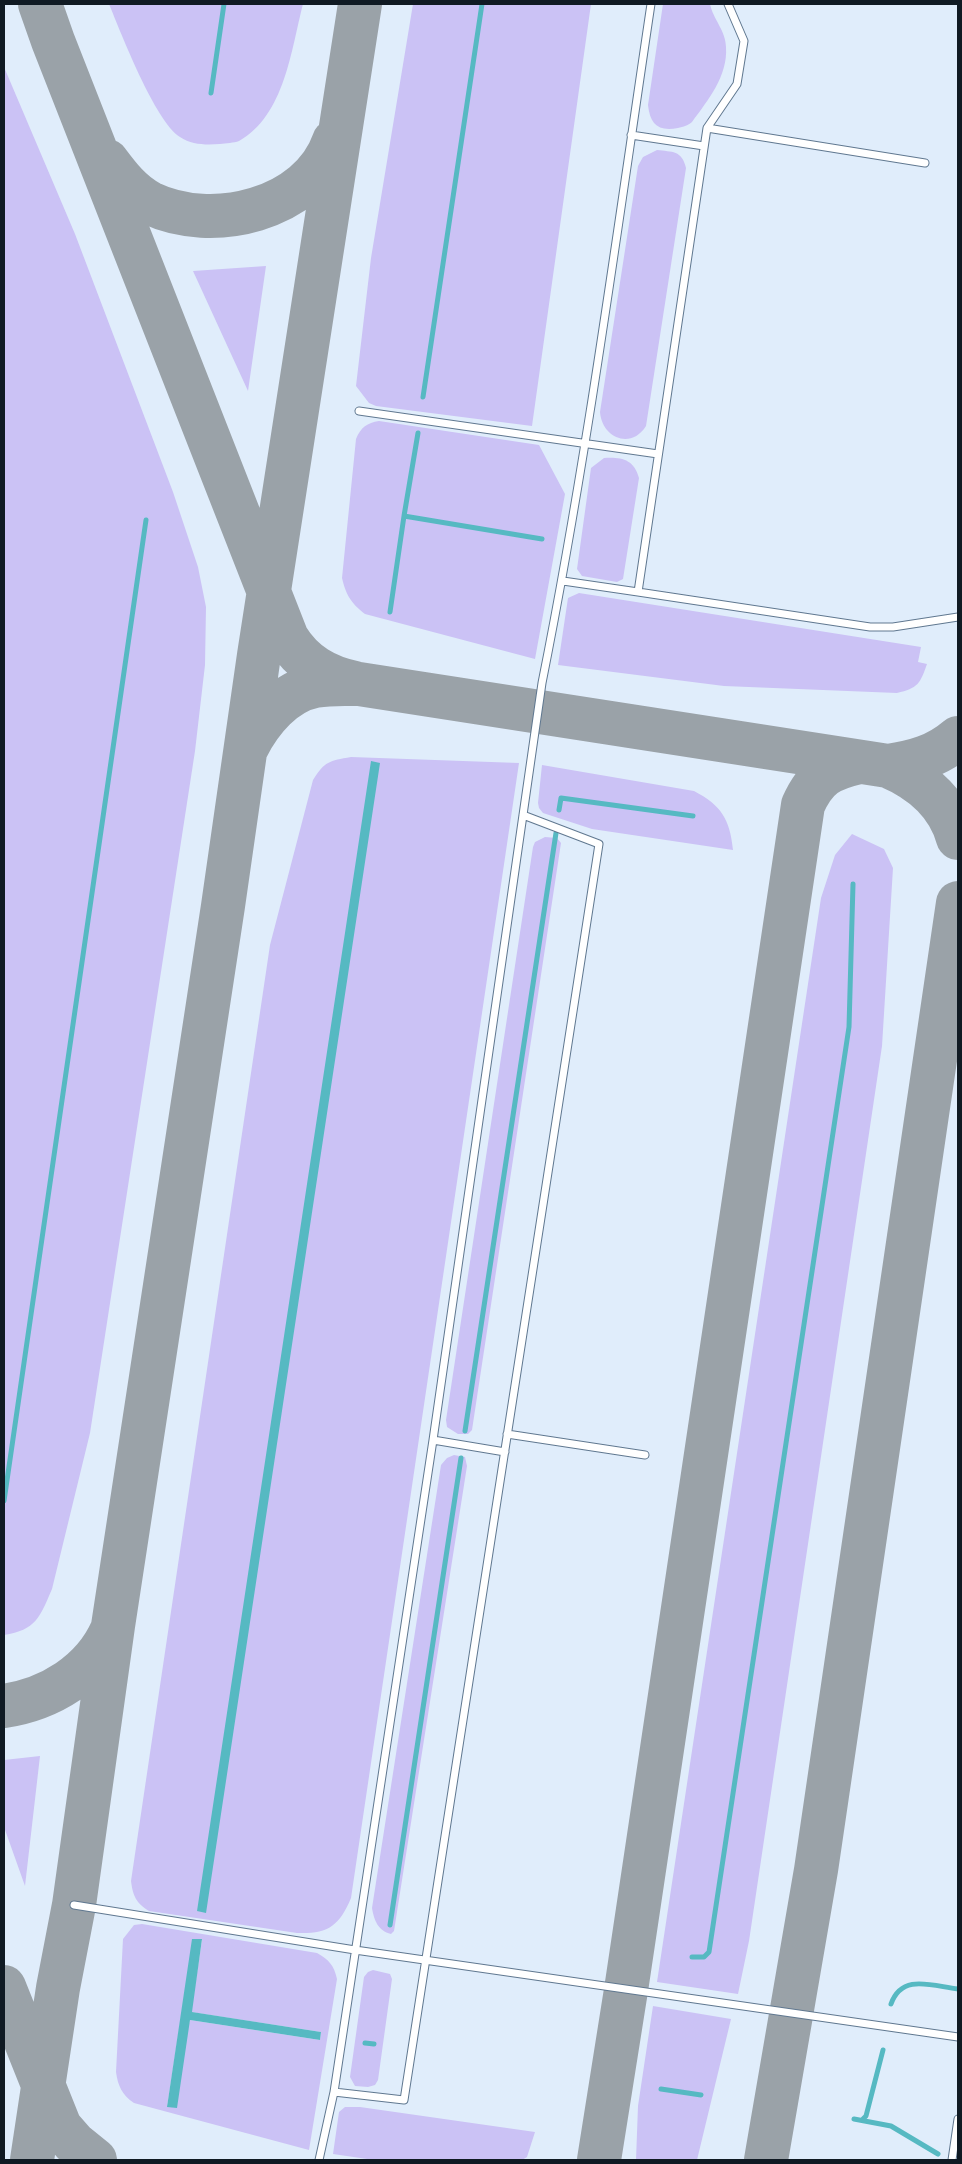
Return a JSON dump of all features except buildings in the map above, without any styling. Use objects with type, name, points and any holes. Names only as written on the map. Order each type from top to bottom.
[{"type":"lane","points":[[320,2160],[334,2092],[433,1440],[542,683],[563,581],[651,4]]},
{"type":"lane","points":[[638,592],[706,128],[738,84],[744,41],[728,4]]},
{"type":"lane","points":[[706,128],[925,163]]},
{"type":"lane","points":[[631,135],[704,146]]},
{"type":"lane","points":[[359,411],[658,454]]},
{"type":"lane","points":[[563,581],[870,627],[893,626],[958,617]]},
{"type":"lane","points":[[334,2092],[404,2100],[599,844],[523,815]]},
{"type":"lane","points":[[508,1434],[645,1454]]},
{"type":"lane","points":[[433,1440],[505,1452]]},
{"type":"lane","points":[[74,1905],[426,1961],[958,2037]]},
{"type":"lane","points":[[952,2160],[958,2119]]},
{"type":"shaded area","points":[[4,4],[958,4],[958,2160],[4,2160]]},
{"type":"shaded area","points":[[109,4],[303,4],[284,80],[267,115],[254,130],[239,141],[199,144],[180,137],[170,128],[160,114],[130,55]]},
{"type":"shaded area","points":[[413,4],[591,4],[532,426],[376,406],[369,403],[356,386],[371,258]]},
{"type":"shaded area","points":[[663,4],[710,4],[724,36],[726,47],[726,58],[720,78],[698,114],[688,125],[671,129],[665,129],[653,122],[648,105]]},
{"type":"shaded area","points":[[4,67],[75,234],[173,492],[198,567],[206,607],[205,665],[195,751],[90,1433],[52,1589],[36,1621],[23,1630],[4,1635]]},
{"type":"shaded area","points":[[657,150],[676,153],[682,158],[686,168],[646,426],[633,438],[625,439],[618,438],[606,429],[600,412],[638,166],[643,157]]},
{"type":"shaded area","points":[[266,266],[248,391],[193,271]]},
{"type":"shaded area","points":[[379,421],[539,445],[565,494],[535,659],[365,614],[350,598],[342,578],[356,439],[365,426]]},
{"type":"shaded area","points":[[604,458],[616,458],[630,463],[639,478],[623,579],[617,582],[582,576],[577,569],[591,468]]},
{"type":"shaded area","points":[[579,593],[921,647],[918,662],[927,664],[920,681],[914,687],[897,693],[724,686],[558,665],[568,598]]},
{"type":"shaded area","points":[[351,757],[519,763],[351,1898],[342,1916],[331,1927],[316,1932],[297,1933],[149,1911],[136,1899],[131,1881],[270,945],[313,780],[324,765]]},
{"type":"shaded area","points":[[542,765],[694,791],[711,802],[722,814],[732,839],[733,850],[592,829],[543,813],[538,803]]},
{"type":"shaded area","points":[[852,834],[884,849],[893,868],[882,1046],[749,1941],[738,1994],[657,1982],[821,898],[835,855]]},
{"type":"shaded area","points":[[545,837],[557,838],[561,843],[472,1430],[468,1434],[458,1434],[447,1427],[446,1420],[533,847],[535,842]]},
{"type":"shaded area","points":[[454,1455],[465,1457],[467,1466],[394,1931],[391,1934],[380,1928],[377,1924],[372,1908],[441,1465],[447,1458]]},
{"type":"shaded area","points":[[40,1756],[25,1886],[4,1827],[4,1760]]},
{"type":"shaded area","points":[[142,1924],[317,1953],[330,1963],[337,1979],[309,2150],[134,2103],[124,2093],[119,2086],[116,2072],[123,1939],[134,1925]],"holes":[[[193,1939],[202,1940],[191,2012],[321,2032],[320,2040],[190,2020],[167,2107]]]},
{"type":"shaded area","points":[[373,1970],[390,1974],[392,1979],[378,2080],[375,2085],[368,2087],[355,2086],[350,2077],[364,1977]]},
{"type":"shaded area","points":[[653,2006],[731,2019],[697,2160],[636,2160],[638,2106]]},
{"type":"shaded area","points":[[345,2107],[360,2107],[535,2132],[527,2157],[522,2160],[374,2160],[333,2154],[339,2112]]},
{"type":"water","points":[[371,761],[380,763],[206,1913],[197,1911]]},
{"type":"water","points":[[192,1939],[202,1939],[192,2012],[321,2032],[320,2040],[190,2020],[177,2108],[167,2107]]},
{"type":"waterway","points":[[211,93],[224,4]]},
{"type":"waterway","points":[[423,397],[482,4]]},
{"type":"waterway","points":[[404,516],[418,433]]},
{"type":"waterway","points":[[390,612],[404,516],[542,539]]},
{"type":"waterway","points":[[4,1501],[146,520]]},
{"type":"waterway","points":[[559,810],[561,798],[693,816]]},
{"type":"waterway","points":[[465,1431],[556,833]]},
{"type":"waterway","points":[[692,1957],[704,1957],[709,1952],[849,1027],[853,884]]},
{"type":"waterway","points":[[390,1925],[461,1458]]},
{"type":"waterway","points":[[891,2004],[896,1994],[902,1988],[910,1985],[928,1984],[958,1989]]},
{"type":"waterway","points":[[365,2043],[374,2044]]},
{"type":"waterway","points":[[862,2120],[866,2116],[883,2050]]},
{"type":"waterway","points":[[661,2089],[701,2095]]},
{"type":"waterway","points":[[854,2119],[891,2126],[938,2154]]},
{"type":"taxiway","points":[[40,4],[287,638],[300,655],[316,668],[334,677],[355,683]]},
{"type":"taxiway","points":[[32,2160],[58,1988],[74,1905],[113,1626],[223,906],[259,655],[360,4]]},
{"type":"taxiway","points":[[107,161],[131,190],[150,203],[175,212],[202,216],[229,215],[256,209],[282,199],[304,184],[322,165],[334,141]]},
{"type":"taxiway","points":[[247,747],[266,717],[293,694],[321,685],[359,684],[888,766],[911,778],[932,794],[947,814],[958,838]]},
{"type":"taxiway","points":[[888,766],[934,754],[958,738]]},
{"type":"taxiway","points":[[599,2160],[803,805],[813,787],[825,775],[839,768],[859,762]]},
{"type":"taxiway","points":[[766,2160],[816,1870],[958,903]]},
{"type":"taxiway","points":[[4,1706],[38,1697],[68,1682],[94,1659],[112,1630]]},
{"type":"taxiway","points":[[4,1987],[60,2127],[74,2143],[95,2160]]}]
